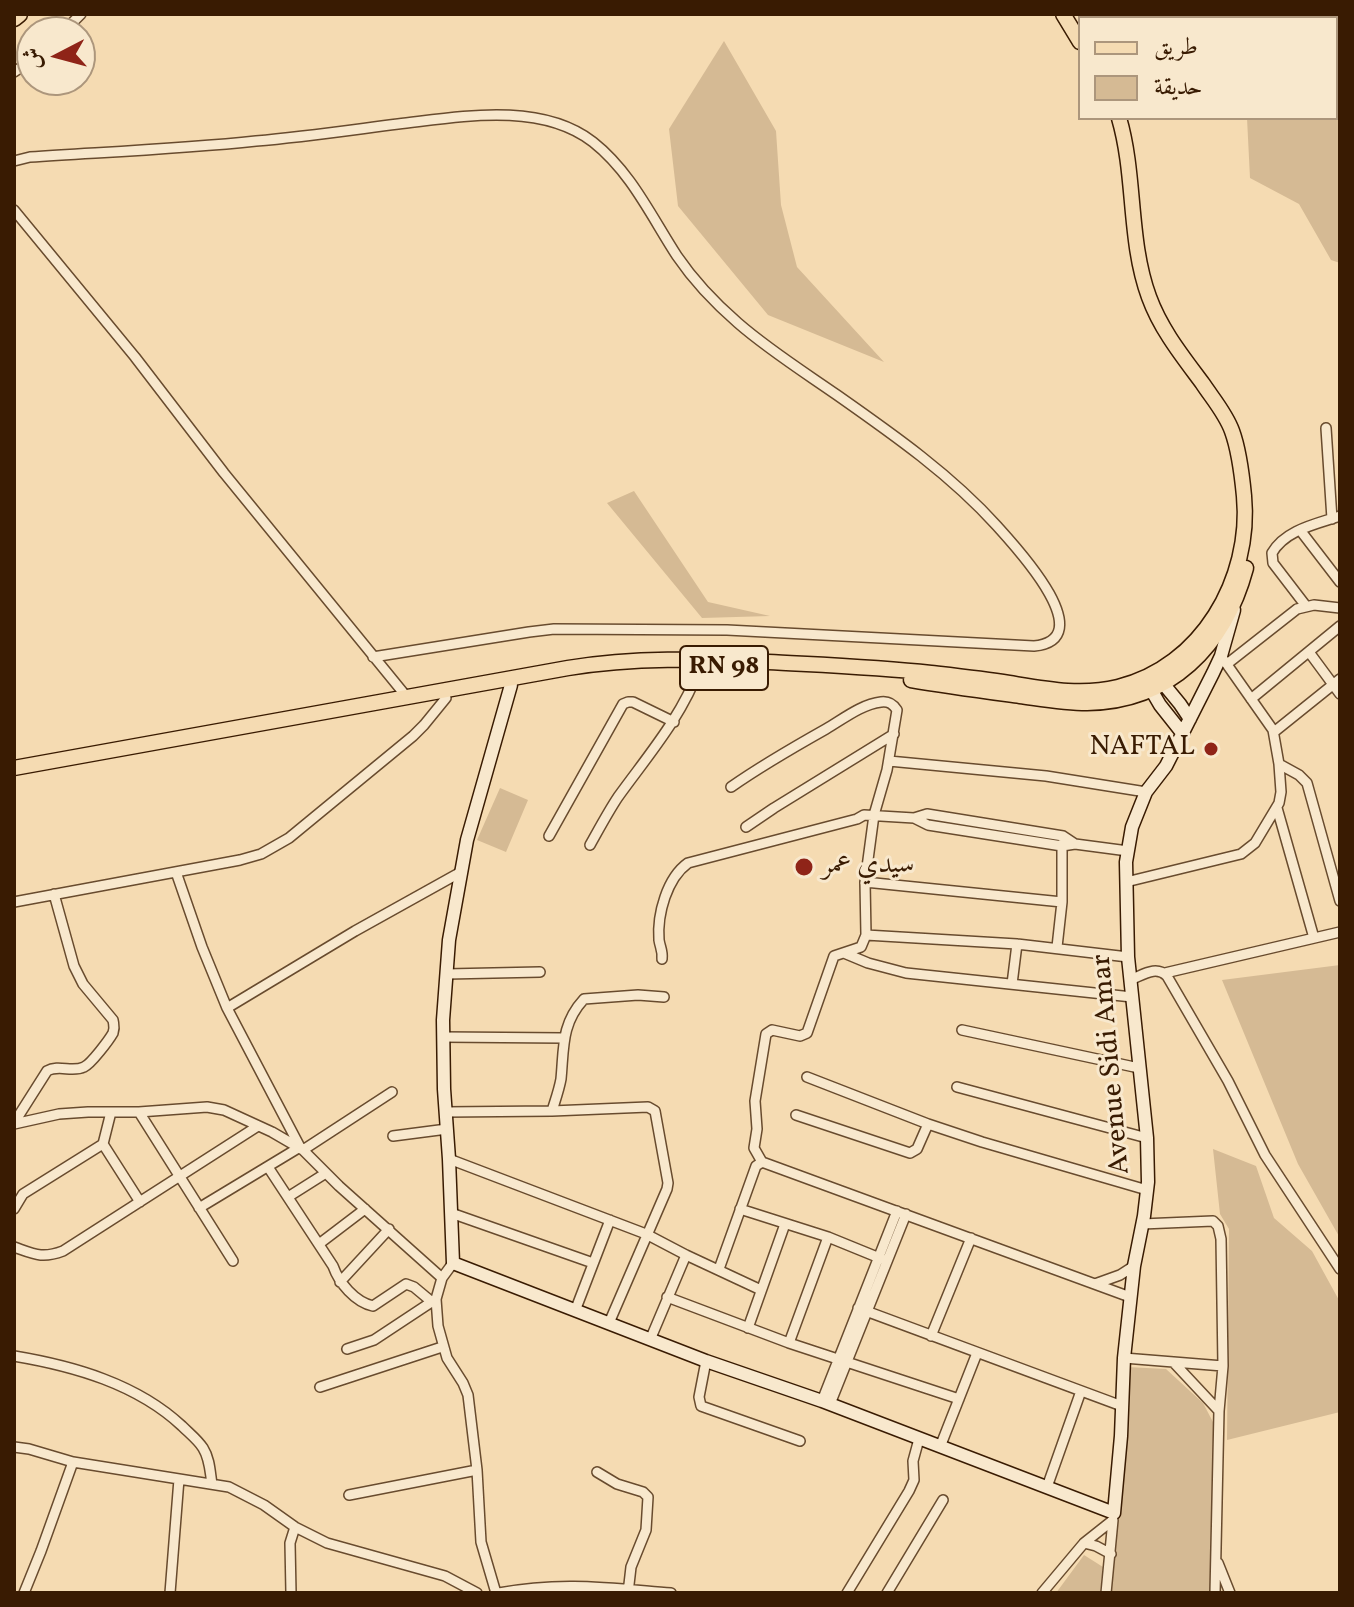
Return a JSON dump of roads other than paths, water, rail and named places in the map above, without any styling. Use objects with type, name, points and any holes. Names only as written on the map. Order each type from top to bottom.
[{"type":"highway","points":[[14,18],[19,14]]},
{"type":"main road","points":[[1063,14],[1078,39]]},
{"type":"main road","name":"RN 98","points":[[14,768],[578,666],[651,659],[871,668],[1070,692],[1153,681],[1184,670],[1208,645],[1222,624],[1247,565],[1251,527],[1246,473],[1220,407],[1170,338],[1150,298],[1137,252],[1128,160],[1119,120]]},
{"type":"main road","name":"RN 98","points":[[14,777],[511,685],[624,669],[700,667],[871,676],[1071,703],[1105,702],[1129,697],[1153,681],[1199,637],[1219,607],[1235,574],[1245,515],[1235,442]]},
{"type":"street","points":[[14,161],[25,157],[256,141],[477,115],[514,116],[551,122],[574,130],[620,167],[684,266],[727,313],[775,352],[882,427],[980,508],[1034,571],[1058,609],[1060,619],[1059,630],[1053,638],[1034,646],[727,630],[554,629],[373,657]]},
{"type":"street","points":[[14,210],[406,696]]},
{"type":"street","points":[[1306,606],[1273,563],[1272,556],[1280,542],[1300,530],[1336,517],[1326,428]]},
{"type":"street","points":[[1300,530],[1340,582]]},
{"type":"street","name":"Avenue Sidi Amar","points":[[1106,1593],[1130,1297],[1147,1190],[1147,1138],[1128,957],[1128,851],[1132,827],[1146,792],[1166,766],[1224,660],[1239,590]]},
{"type":"street","points":[[1126,882],[1241,854],[1255,843],[1277,808],[1281,792],[1274,732],[1224,660],[1289,614],[1306,606],[1340,608]]},
{"type":"street","points":[[1251,699],[1340,626]]},
{"type":"street","points":[[1309,652],[1337,682],[1340,694]]},
{"type":"street","points":[[590,845],[616,800],[674,722],[700,667]]},
{"type":"street","points":[[1153,681],[1180,704],[1190,719]]},
{"type":"street","points":[[1153,681],[1160,705],[1183,734]]},
{"type":"street","points":[[1274,732],[1337,682]]},
{"type":"street","points":[[511,685],[467,840],[453,917],[443,1037],[451,1213],[444,1271],[434,1301],[438,1326],[442,1347],[468,1395],[481,1542],[497,1593],[574,1585],[671,1593]]},
{"type":"street","points":[[495,688],[506,704]]},
{"type":"street","points":[[14,902],[251,857],[280,844],[413,736],[446,698]]},
{"type":"street","points":[[549,836],[623,704],[633,702],[674,722]]},
{"type":"street","points":[[731,787],[862,708],[881,702],[894,705],[897,710],[882,794],[874,815],[865,882],[866,935],[861,947],[834,956],[807,1033],[800,1036],[772,1030],[766,1034],[755,1101],[757,1129],[754,1148],[762,1162],[1130,1297]]},
{"type":"street","points":[[746,827],[894,734]]},
{"type":"street","points":[[889,761],[1046,776],[1146,792]]},
{"type":"street","points":[[1279,764],[1307,783],[1340,901]]},
{"type":"street","points":[[1277,808],[1314,938]]},
{"type":"street","points":[[662,959],[659,940],[661,913],[675,875],[688,863],[864,815],[914,818],[927,814],[1075,844],[1128,851]]},
{"type":"street","points":[[1057,947],[1062,902],[1062,841]]},
{"type":"street","points":[[176,872],[227,1008],[302,1148],[389,1229],[444,1271],[609,1323],[1047,1487],[1114,1516],[1084,1543],[1042,1593]]},
{"type":"street","points":[[227,1008],[461,872]]},
{"type":"street","points":[[865,882],[1062,902]]},
{"type":"street","points":[[14,1124],[47,1071],[87,1066],[114,1027],[113,1020],[83,984],[74,966],[54,894]]},
{"type":"street","points":[[1165,973],[1340,932]]},
{"type":"street","points":[[866,935],[1057,947],[1128,957]]},
{"type":"street","points":[[1012,984],[1017,944]]},
{"type":"street","points":[[842,952],[906,973],[1132,997]]},
{"type":"street","points":[[1130,980],[1161,970],[1173,984],[1228,1081],[1265,1155],[1340,1269]]},
{"type":"street","points":[[447,974],[540,972]]},
{"type":"street","points":[[552,1111],[560,1082],[563,1038],[584,999],[638,995],[664,997]]},
{"type":"street","points":[[962,1030],[1139,1068]]},
{"type":"street","points":[[443,1037],[563,1038]]},
{"type":"street","points":[[807,1077],[982,1142],[1147,1190]]},
{"type":"street","points":[[957,1087],[1147,1138]]},
{"type":"street","points":[[199,1208],[392,1092]]},
{"type":"street","points":[[446,1112],[648,1107],[655,1111],[668,1183],[609,1323]]},
{"type":"street","points":[[14,1124],[59,1114],[217,1108],[302,1148]]},
{"type":"street","points":[[14,1209],[23,1194],[103,1144],[111,1112]]},
{"type":"street","points":[[139,1112],[233,1261]]},
{"type":"street","points":[[796,1115],[910,1153],[917,1149],[928,1124]]},
{"type":"street","points":[[14,1247],[38,1256],[63,1251],[258,1126]]},
{"type":"street","points":[[393,1136],[447,1129]]},
{"type":"street","points":[[103,1144],[140,1202]]},
{"type":"street","points":[[449,1159],[646,1234],[761,1290]]},
{"type":"street","points":[[719,1269],[756,1166],[762,1162]]},
{"type":"street","points":[[268,1167],[340,1282],[365,1304],[370,1306],[406,1284],[434,1301]]},
{"type":"street","points":[[288,1197],[326,1173]]},
{"type":"street","points":[[319,1244],[365,1209]]},
{"type":"street","points":[[740,1209],[828,1237],[884,1259]]},
{"type":"street","points":[[451,1213],[593,1263]]},
{"type":"street","points":[[826,1403],[901,1213]]},
{"type":"street","points":[[575,1311],[610,1220]]},
{"type":"street","points":[[1142,1224],[1213,1221],[1218,1226],[1221,1239],[1223,1366],[1219,1411],[1215,1593]]},
{"type":"street","points":[[748,1328],[785,1224]]},
{"type":"street","points":[[340,1282],[389,1229]]},
{"type":"street","points":[[789,1343],[828,1237]]},
{"type":"street","points":[[931,1336],[971,1238]]},
{"type":"street","points":[[650,1340],[686,1255]]},
{"type":"street","points":[[1095,1284],[1134,1266]]},
{"type":"street","points":[[667,1297],[789,1343],[959,1399]]},
{"type":"street","points":[[347,1349],[374,1340],[434,1301]]},
{"type":"street","points":[[863,1310],[1122,1406]]},
{"type":"street","points":[[320,1387],[442,1347]]},
{"type":"street","points":[[940,1447],[977,1353]]},
{"type":"street","points":[[14,1356],[109,1380],[166,1411],[203,1448],[210,1464],[212,1484]]},
{"type":"street","points":[[1124,1358],[1223,1366]]},
{"type":"street","points":[[706,1361],[698,1402],[701,1406],[800,1441]]},
{"type":"street","points":[[1175,1363],[1219,1411]]},
{"type":"street","points":[[1047,1487],[1081,1391]]},
{"type":"street","points":[[847,1593],[909,1491],[914,1480],[913,1461],[919,1439]]},
{"type":"street","points":[[14,1447],[73,1462],[229,1487],[264,1505],[295,1527],[343,1548],[445,1576],[477,1593]]},
{"type":"street","points":[[24,1593],[73,1462]]},
{"type":"street","points":[[349,1495],[477,1470]]},
{"type":"street","points":[[597,1472],[648,1497],[646,1530],[631,1567],[628,1591]]},
{"type":"street","points":[[170,1593],[179,1479]]},
{"type":"street","points":[[887,1593],[943,1500]]},
{"type":"street","points":[[291,1593],[290,1543],[295,1527]]},
{"type":"street","points":[[1084,1543],[1111,1554]]},
{"type":"street","points":[[1216,1553],[1230,1593]]},
{"type":"place","name":"NAFTAL","points":[[1211,749]]},
{"type":"place","name":"سيدي عمر","points":[[804,867]]}]
